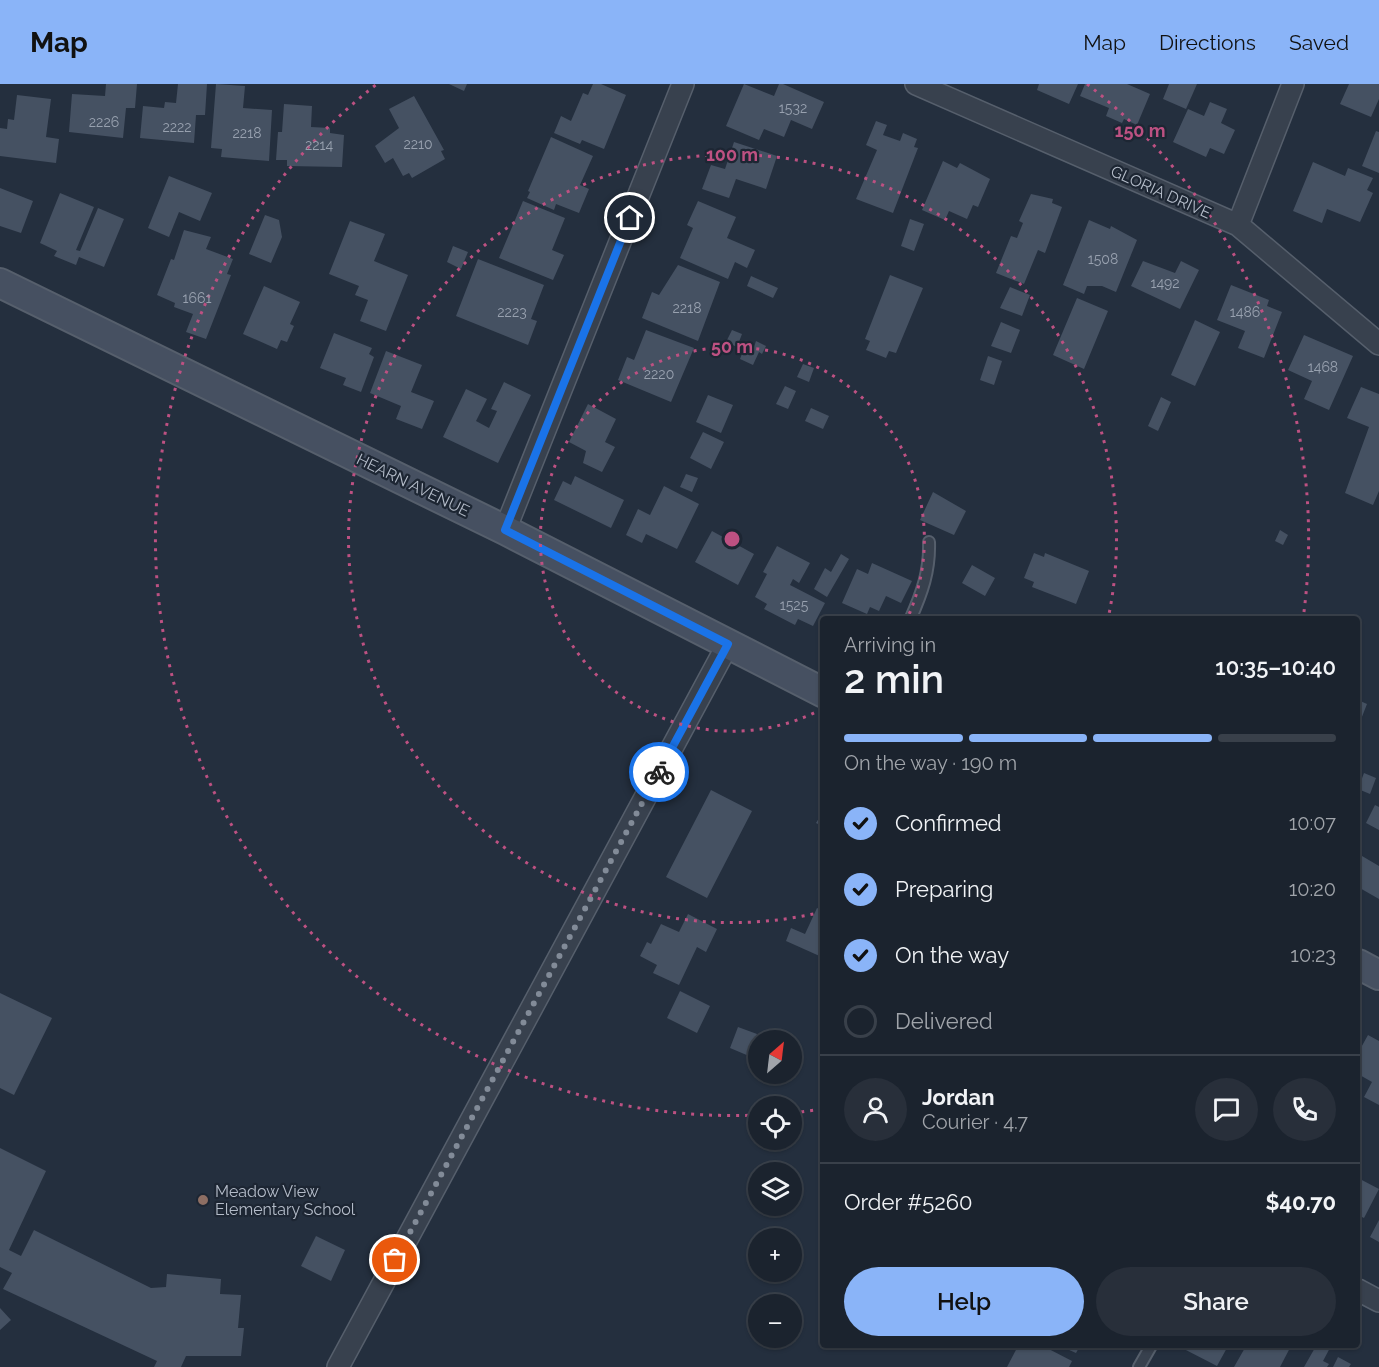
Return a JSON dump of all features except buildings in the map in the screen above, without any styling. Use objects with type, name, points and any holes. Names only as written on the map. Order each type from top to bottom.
[{"type":"main road","name":"HEARN AVENUE","points":[[0,283],[505,530],[820,691]]},
{"type":"main road","points":[[1360,965],[1379,975]]},
{"type":"street","points":[[505,530],[683,84]]},
{"type":"street","name":"GLORIA DRIVE","points":[[916,84],[1238,225],[1379,344]]},
{"type":"street","points":[[1238,225],[1293,84]]},
{"type":"street","points":[[338,1367],[728,644]]},
{"type":"street","points":[[1360,1291],[1379,1301]]},
{"type":"lane","points":[[912,616],[925,586],[929,542]]},
{"type":"lane","points":[[1139,1367],[1150,1348]]},
{"type":"way so far","points":[[395,1260],[507,1057],[659,772]]},
{"type":"place","name":"Meadow View Elementary School","points":[[203,1200]]},
{"type":"route","points":[[630,218],[505,530],[728,644],[659,772]]}]
